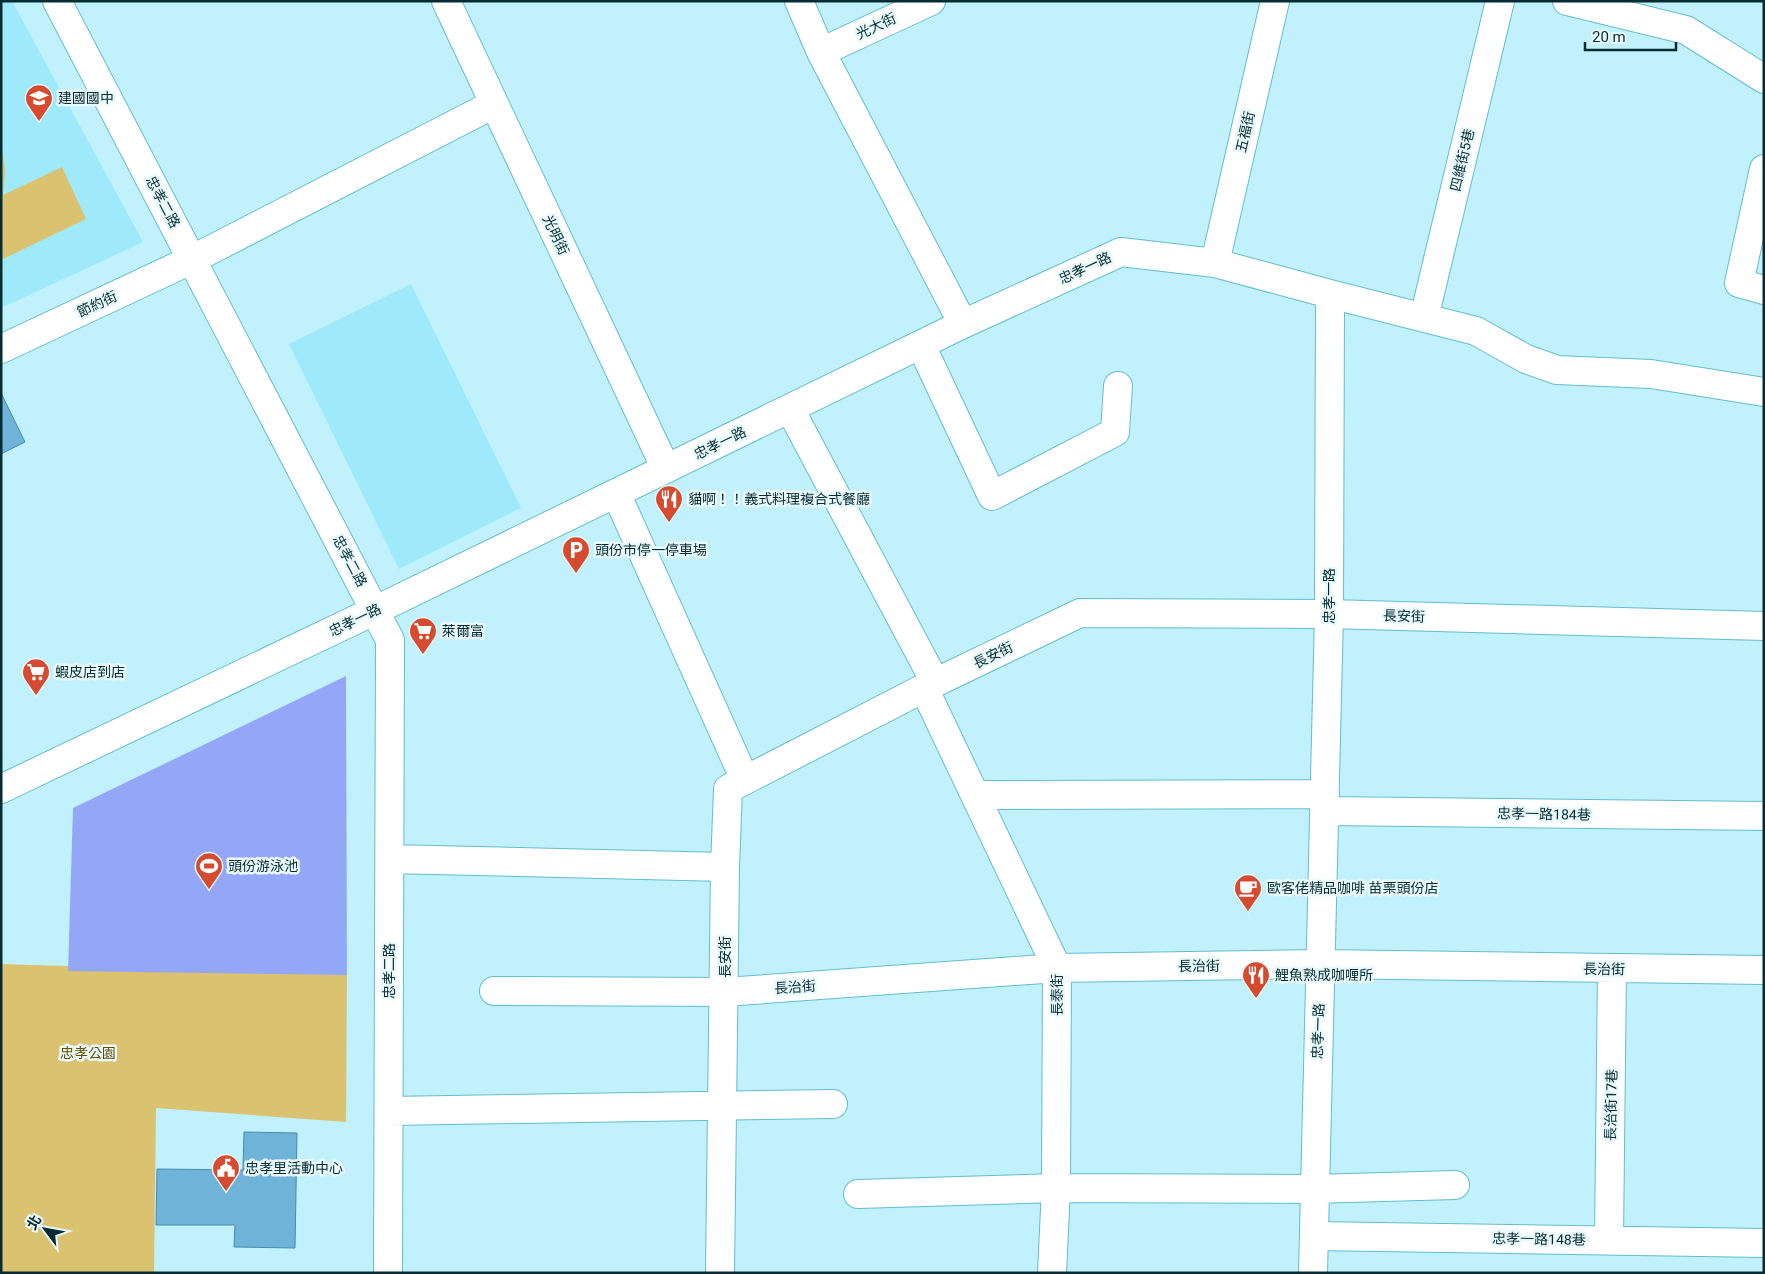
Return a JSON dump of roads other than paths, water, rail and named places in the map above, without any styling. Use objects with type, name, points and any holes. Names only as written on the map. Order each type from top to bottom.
[{"type":"street","name":"忠孝二路","points":[[57,1],[390,640],[388,1273]]},
{"type":"street","name":"光明街","points":[[446,1],[666,469]]},
{"type":"street","points":[[799,1],[821,52],[963,324]]},
{"type":"street","name":"光大街","points":[[821,52],[931,1]]},
{"type":"street","name":"五福街","points":[[1215,263],[1276,1]]},
{"type":"street","name":"四維街5巷","points":[[1424,318],[1500,1]]},
{"type":"street","points":[[1567,1],[1686,30],[1764,79]]},
{"type":"street","name":"節約街","points":[[1,350],[193,259],[494,104]]},
{"type":"street","points":[[1764,169],[1739,283],[1764,290]]},
{"type":"street","name":"忠孝一路","points":[[1,789],[376,610],[963,324],[1121,252],[1215,263],[1330,294],[1329,614],[1313,1273]]},
{"type":"street","points":[[1330,294],[1476,332],[1526,359],[1557,370],[1651,374],[1764,392]]},
{"type":"street","points":[[921,345],[992,496],[1115,432],[1118,386]]},
{"type":"street","name":"長泰街","points":[[790,409],[930,685],[975,795],[1057,968],[1056,1188],[1052,1273]]},
{"type":"street","points":[[616,493],[745,780]]},
{"type":"street","name":"長安街","points":[[720,1273],[725,992],[725,866],[728,789],[930,685],[1080,613],[1329,614],[1764,626]]},
{"type":"street","name":"忠孝一路184巷","points":[[975,795],[1764,816]]},
{"type":"street","points":[[390,859],[725,866]]},
{"type":"street","name":"長治街","points":[[494,991],[725,992],[1057,968],[1320,964],[1764,970]]},
{"type":"street","name":"長治街17巷","points":[[1609,1240],[1612,969]]},
{"type":"street","points":[[389,1111],[833,1104]]},
{"type":"street","points":[[858,1194],[1056,1188],[1314,1189],[1455,1185]]},
{"type":"street","name":"忠孝一路148巷","points":[[1314,1236],[1764,1243]]},
{"type":"water","name":"頭份游泳池","points":[[346,676],[347,975],[68,971],[73,808]]},
{"type":"place","name":"建國國中","points":[[39,122]]},
{"type":"place","name":"貓啊！！義式料理複合式餐廳","points":[[669,523]]},
{"type":"place","name":"頭份市停一停車場","points":[[576,574]]},
{"type":"place","name":"萊爾富","points":[[423,655]]},
{"type":"place","name":"蝦皮店到店","points":[[36,696]]},
{"type":"place","name":"頭份游泳池","points":[[209,890]]},
{"type":"place","name":"歐客佬精品咖啡 苗栗頭份店","points":[[1248,912]]},
{"type":"place","name":"鯉魚熟成咖喱所","points":[[1256,999]]},
{"type":"place","name":"忠孝里活動中心","points":[[226,1192]]},
{"type":"park label","name":"忠孝公園","points":[[88,1053]]}]
